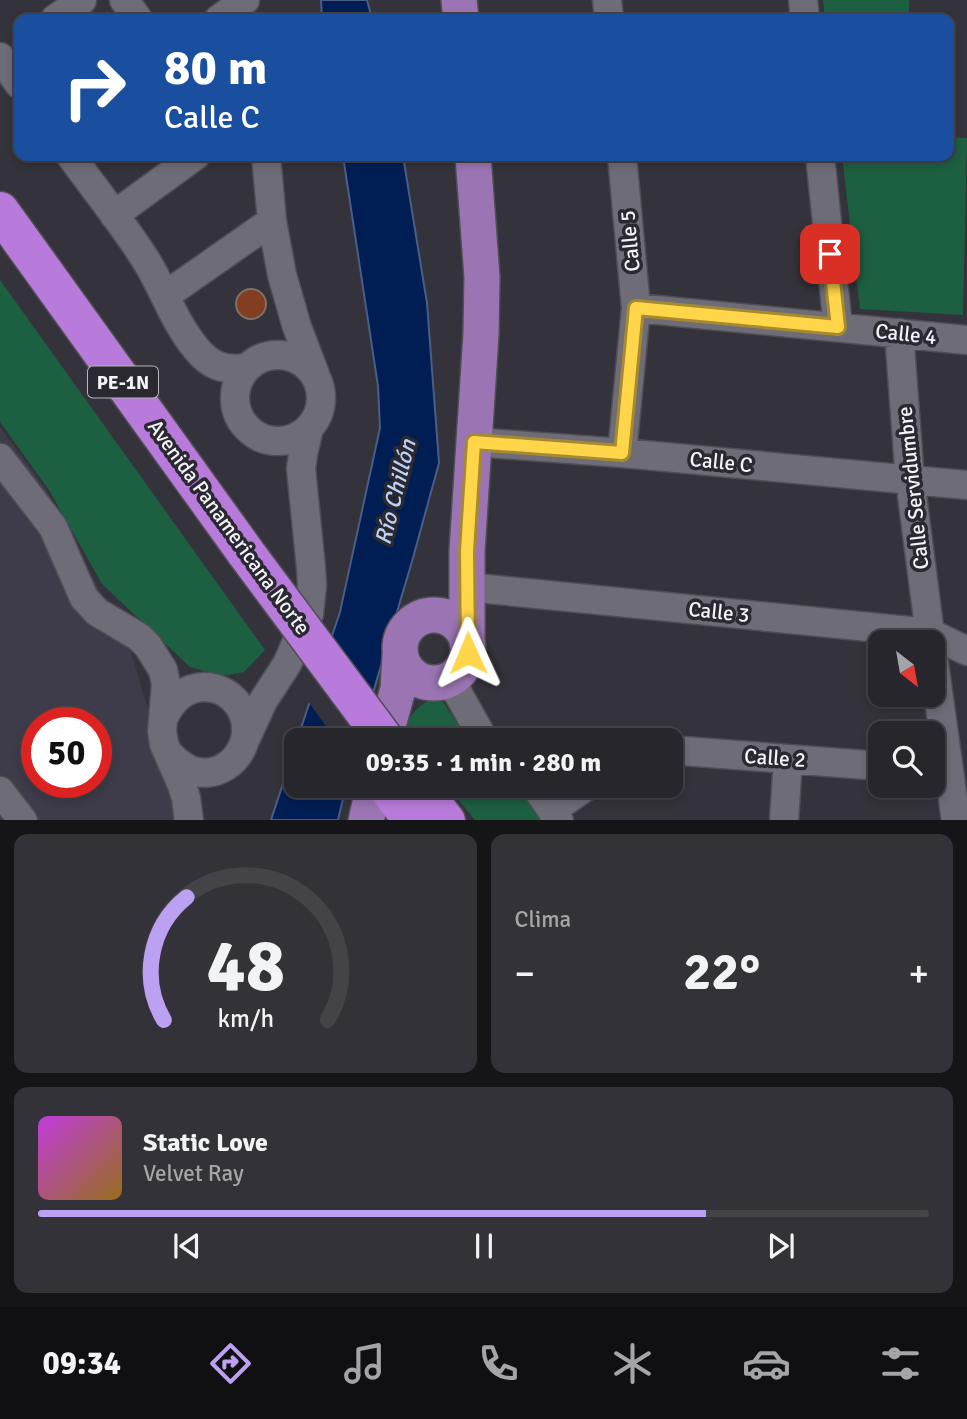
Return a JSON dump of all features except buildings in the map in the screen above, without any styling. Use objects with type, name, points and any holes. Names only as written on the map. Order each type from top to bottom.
[{"type":"highway","name":"Avenida Panamericana Norte","points":[[0,211],[236,561],[344,728]]},
{"type":"highway","name":"Avenida Panamericana Norte","points":[[0,257],[236,561],[385,728]]},
{"type":"main road","points":[[388,728],[407,696],[459,673],[468,653],[467,551],[481,334],[482,277],[473,161]]},
{"type":"main road","points":[[388,728],[398,690],[402,635],[408,626],[439,603],[454,586],[465,564],[467,551]]},
{"type":"main road","points":[[417,620],[427,615],[448,618],[464,632],[467,643]]},
{"type":"main road","points":[[400,656],[410,675],[429,684],[445,681]]},
{"type":"main road","points":[[366,820],[371,798]]},
{"type":"street","points":[[62,14],[82,0]]},
{"type":"street","points":[[226,14],[245,0]]},
{"type":"street","points":[[7,54],[14,72]]},
{"type":"street","points":[[75,161],[146,261],[194,346],[219,367],[246,368]]},
{"type":"street","points":[[114,215],[188,161]]},
{"type":"street","points":[[266,161],[272,221],[282,275],[306,354],[317,378],[321,391],[321,404],[317,417],[309,428],[298,436],[283,441],[254,435],[243,424],[236,411],[234,396],[238,381],[246,368],[258,359],[271,355],[298,359],[309,367],[317,378]]},
{"type":"street","name":"Calle 5","points":[[622,161],[636,308],[622,453]]},
{"type":"street","points":[[821,161],[838,327]]},
{"type":"street","points":[[172,307],[272,221]]},
{"type":"street","name":"Calle 4","points":[[636,308],[967,340]]},
{"type":"street","points":[[271,355],[287,332],[293,309]]},
{"type":"street","name":"Calle Servidumbre","points":[[899,333],[910,480],[929,630]]},
{"type":"street","points":[[192,820],[206,793],[241,751],[256,714],[287,664],[309,614],[311,568],[301,468],[309,428]]},
{"type":"street","points":[[268,440],[292,466],[304,494]]},
{"type":"street","name":"Calle C","points":[[474,442],[967,485]]},
{"type":"street","points":[[0,458],[53,527],[84,598],[97,612],[139,637],[163,670],[166,684],[162,731],[164,744],[186,798],[191,820]]},
{"type":"street","name":"Calle 3","points":[[467,587],[868,636]]},
{"type":"street","name":"Calle 3","points":[[945,647],[967,651]]},
{"type":"street","points":[[164,717],[170,705],[180,695],[192,689],[206,687],[247,691],[268,684],[277,677]]},
{"type":"street","points":[[445,681],[475,728]]},
{"type":"street","points":[[220,690],[233,698],[242,709],[247,723],[246,738]]},
{"type":"street","name":"Calle Servidumbre","points":[[940,707],[956,820]]},
{"type":"street","name":"Calle 2","points":[[683,751],[868,765]]},
{"type":"street","points":[[170,756],[193,771],[220,769],[232,762]]},
{"type":"street","points":[[784,820],[788,759]]},
{"type":"street","points":[[0,791],[22,820]]},
{"type":"street","points":[[543,798],[555,816],[574,798]]},
{"type":"shaded area","points":[[0,427],[47,491],[130,649],[181,820],[0,820]]},
{"type":"green space","points":[[823,0],[909,0],[909,14],[824,14]]},
{"type":"green space","points":[[954,137],[967,138],[963,315],[860,309],[843,161],[954,161]]},
{"type":"green space","points":[[0,280],[265,650],[244,672],[223,676],[190,667],[102,584],[49,490],[0,422]]},
{"type":"green space","points":[[434,699],[443,702],[460,728],[408,728],[405,724],[414,712]]},
{"type":"green space","points":[[457,798],[534,798],[551,820],[475,820]]},
{"type":"water","points":[[321,0],[367,0],[371,14],[322,14]]},
{"type":"water","name":"Río Chillón","points":[[344,161],[404,161],[427,303],[439,463],[363,728],[301,728],[340,612],[380,428],[378,386]]},
{"type":"water","points":[[284,780],[284,798],[343,798],[338,820],[271,820]]},
{"type":"pier","points":[[327,640],[359,728],[327,728],[307,700]]},
{"type":"route","points":[[468,653],[467,551],[474,442],[622,453],[636,308],[838,327],[830,254]]}]
